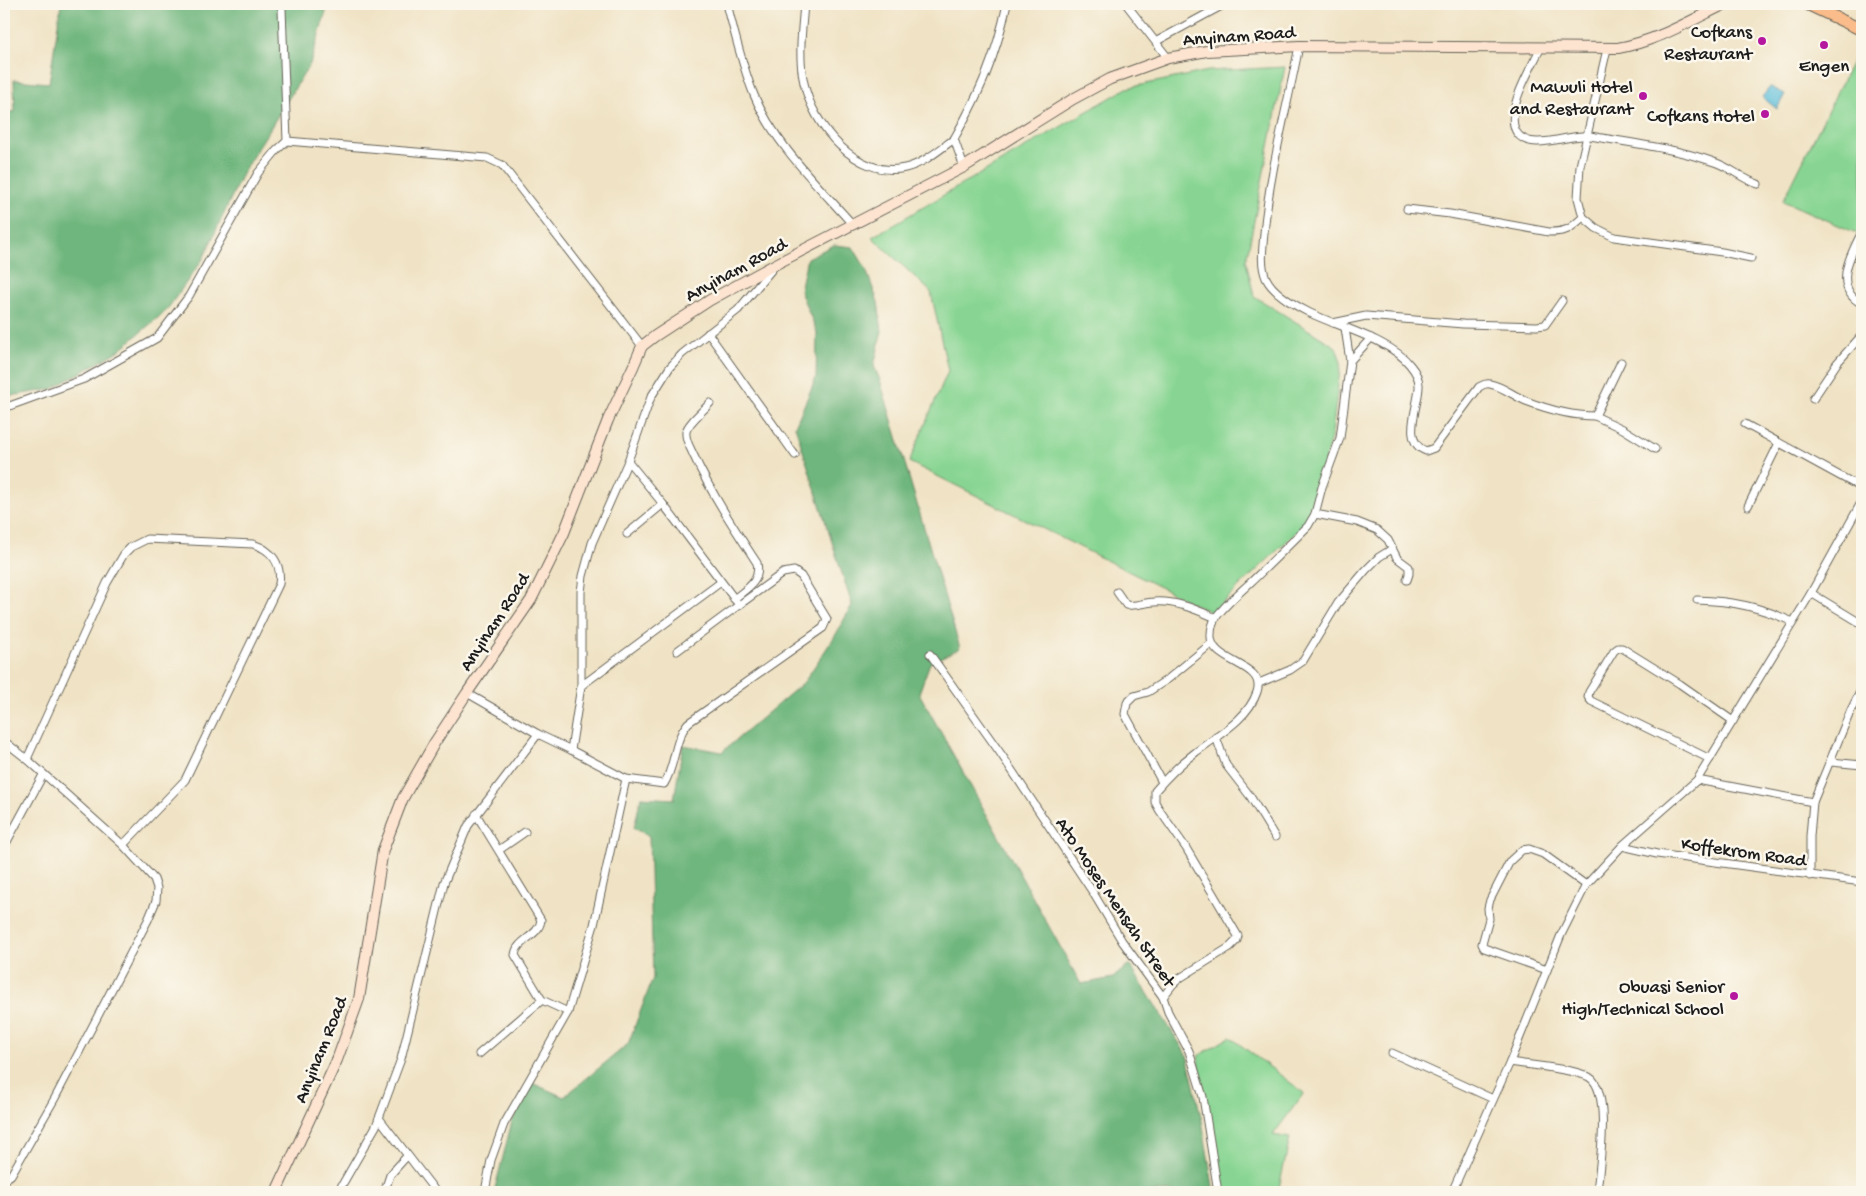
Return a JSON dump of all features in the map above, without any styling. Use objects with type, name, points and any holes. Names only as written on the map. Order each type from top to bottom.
[{"type":"main road","points":[[1807,4],[1862,30]]},
{"type":"street","points":[[280,4],[282,9],[287,141]]},
{"type":"street","points":[[727,4],[745,71],[755,97],[768,122],[783,145],[853,225]]},
{"type":"street","points":[[804,4],[801,60],[804,84],[812,108],[822,126],[837,144],[852,156],[870,165],[885,169],[905,168],[924,160],[954,139],[977,97],[993,59],[1007,4]]},
{"type":"street","points":[[1126,4],[1168,58]]},
{"type":"street","points":[[1156,41],[1225,4]]},
{"type":"street","name":"Anyinam Road","points":[[276,1192],[337,1060],[358,999],[383,850],[402,798],[435,742],[531,600],[564,533],[608,420],[642,346],[710,300],[964,167],[1073,99],[1110,79],[1168,58],[1217,50],[1298,46],[1607,49],[1630,46],[1656,37],[1688,24],[1725,4]]},
{"type":"street","points":[[1298,46],[1266,211],[1263,264],[1266,278],[1275,289],[1302,308],[1333,324],[1371,338],[1405,359],[1417,375],[1420,387],[1412,425],[1417,445],[1422,450],[1432,450],[1437,445],[1479,387],[1486,384],[1493,385],[1526,401],[1549,408],[1567,413],[1595,416],[1623,429],[1655,449]]},
{"type":"street","points":[[1541,47],[1514,106],[1515,130],[1522,138],[1534,142],[1546,142],[1586,136],[1705,159],[1726,166],[1741,177],[1758,184]]},
{"type":"street","points":[[1607,49],[1586,136],[1578,182],[1578,198],[1583,217],[1596,228],[1614,237],[1722,252],[1751,258]]},
{"type":"street","points":[[954,139],[964,167]]},
{"type":"street","points":[[4,408],[84,379],[157,338],[189,296],[258,173],[287,141],[487,158],[502,165],[642,346]]},
{"type":"street","points":[[1407,210],[1450,214],[1549,232],[1562,232],[1570,229],[1583,217]]},
{"type":"street","points":[[1862,232],[1847,265],[1845,281],[1851,297],[1862,304]]},
{"type":"street","points":[[571,750],[581,686],[581,592],[583,576],[592,543],[628,461],[651,397],[670,367],[682,354],[746,303],[776,264]]},
{"type":"street","points":[[1333,324],[1366,316],[1463,324],[1537,326],[1545,325],[1562,301]]},
{"type":"street","points":[[1163,997],[1173,984],[1230,947],[1238,940],[1238,936],[1186,848],[1155,802],[1155,791],[1162,782],[1194,753],[1237,721],[1257,693],[1259,683],[1251,672],[1223,655],[1212,643],[1211,631],[1216,618],[1231,601],[1308,526],[1315,514],[1322,487],[1340,438],[1350,361],[1345,328]]},
{"type":"street","points":[[708,333],[795,455]]},
{"type":"street","points":[[1813,399],[1838,363],[1862,335]]},
{"type":"street","points":[[1350,361],[1371,338]]},
{"type":"street","points":[[1595,416],[1621,362]]},
{"type":"street","points":[[710,403],[687,427],[686,433],[687,440],[703,476],[727,518],[757,563],[759,571],[757,579],[737,602]]},
{"type":"street","points":[[1745,424],[1862,488]]},
{"type":"street","points":[[1748,506],[1779,443]]},
{"type":"street","points":[[628,461],[737,602]]},
{"type":"street","points":[[627,534],[663,504]]},
{"type":"street","points":[[1452,1192],[1510,1062],[1561,935],[1586,886],[1622,846],[1697,780],[1811,593],[1861,506]]},
{"type":"street","points":[[1315,514],[1351,520],[1373,528],[1384,535],[1397,558],[1409,568],[1407,580]]},
{"type":"street","points":[[27,759],[107,583],[124,554],[131,547],[147,539],[253,544],[263,547],[273,554],[280,575],[279,584],[185,780],[123,845]]},
{"type":"street","points":[[1259,683],[1290,670],[1303,661],[1338,603],[1379,557],[1392,549]]},
{"type":"street","points":[[467,693],[538,734],[626,778],[664,784],[681,731],[688,723],[823,628],[826,623],[826,615],[801,576],[794,571],[783,573],[737,602],[677,651]]},
{"type":"street","points":[[581,686],[721,582]]},
{"type":"street","points":[[1117,592],[1126,605],[1157,602],[1176,604],[1216,618]]},
{"type":"street","points":[[1811,593],[1862,624]]},
{"type":"street","points":[[1698,600],[1741,604],[1772,612],[1793,622]]},
{"type":"street","points":[[1162,782],[1125,714],[1125,709],[1134,696],[1148,692],[1168,679],[1212,643]]},
{"type":"street","points":[[1710,759],[1591,701],[1588,697],[1589,692],[1614,651],[1622,648],[1680,684],[1733,721]]},
{"type":"street","name":"Ato Moses Mensah Street","points":[[930,654],[1092,891],[1122,941],[1163,997],[1168,1012],[1190,1051],[1203,1097],[1218,1192]]},
{"type":"street","points":[[1810,876],[1810,836],[1813,802],[1862,688]]},
{"type":"street","points":[[338,1192],[379,1118],[401,1058],[444,883],[468,826],[538,734]]},
{"type":"street","points":[[1216,737],[1226,765],[1250,796],[1274,837]]},
{"type":"street","points":[[4,740],[123,845],[154,879],[157,888],[156,901],[55,1098],[11,1175],[4,1180]]},
{"type":"street","points":[[1830,762],[1862,765]]},
{"type":"street","points":[[4,847],[43,775]]},
{"type":"street","points":[[484,1192],[491,1160],[504,1124],[568,1012],[594,925],[626,778]]},
{"type":"street","points":[[1697,780],[1813,802]]},
{"type":"street","points":[[476,814],[541,920],[538,931],[520,945],[515,955],[542,1000],[568,1012]]},
{"type":"street","points":[[499,850],[525,832]]},
{"type":"street","name":"Koffekrom Road","points":[[1622,846],[1665,856],[1862,882]]},
{"type":"street","points":[[1547,970],[1484,948],[1482,944],[1489,919],[1488,908],[1490,900],[1510,861],[1522,850],[1529,849],[1543,854],[1586,886]]},
{"type":"street","points":[[479,1054],[542,1000]]},
{"type":"street","points":[[1392,1054],[1493,1099]]},
{"type":"street","points":[[1510,1062],[1579,1074],[1590,1078],[1597,1085],[1602,1101],[1597,1192]]},
{"type":"street","points":[[379,1118],[436,1192]]},
{"type":"street","points":[[385,1190],[390,1175],[407,1156]]},
{"type":"green space","points":[[61,4],[327,4],[327,9],[310,64],[243,172],[203,259],[166,311],[117,352],[52,389],[4,397],[4,111],[15,112],[14,80],[49,83]]},
{"type":"green space","points":[[1856,54],[1862,56],[1861,235],[1783,201]]},
{"type":"green space","points":[[1285,67],[1246,261],[1254,296],[1336,347],[1341,362],[1332,434],[1309,520],[1212,613],[909,462],[948,371],[931,292],[872,237],[1127,88],[1208,71]]},
{"type":"green space","points":[[834,245],[853,247],[865,267],[878,302],[882,331],[874,366],[880,380],[960,648],[930,663],[919,693],[1081,984],[1113,978],[1129,964],[1187,1055],[1202,1121],[1214,1192],[494,1192],[512,1121],[532,1083],[564,1097],[628,1044],[653,978],[649,836],[634,828],[641,797],[674,799],[683,745],[722,752],[804,682],[835,636],[852,605],[795,426],[816,378],[817,332],[800,291],[807,258]]},
{"type":"green space","points":[[1230,1037],[1304,1093],[1273,1135],[1290,1138],[1278,1192],[1221,1192],[1198,1056]]},
{"type":"water","points":[[1770,87],[1785,94],[1777,109],[1762,97]]},
{"type":"place","name":"Cofkans Restaurant","points":[[1762,41]]},
{"type":"place","name":"Engen","points":[[1824,45]]},
{"type":"place","name":"Mawuli Hotel and Restaurant","points":[[1643,96]]},
{"type":"place","name":"Cofkans Hotel","points":[[1765,114]]},
{"type":"place","name":"Obuasi Senior High/Technical School","points":[[1734,996]]}]
